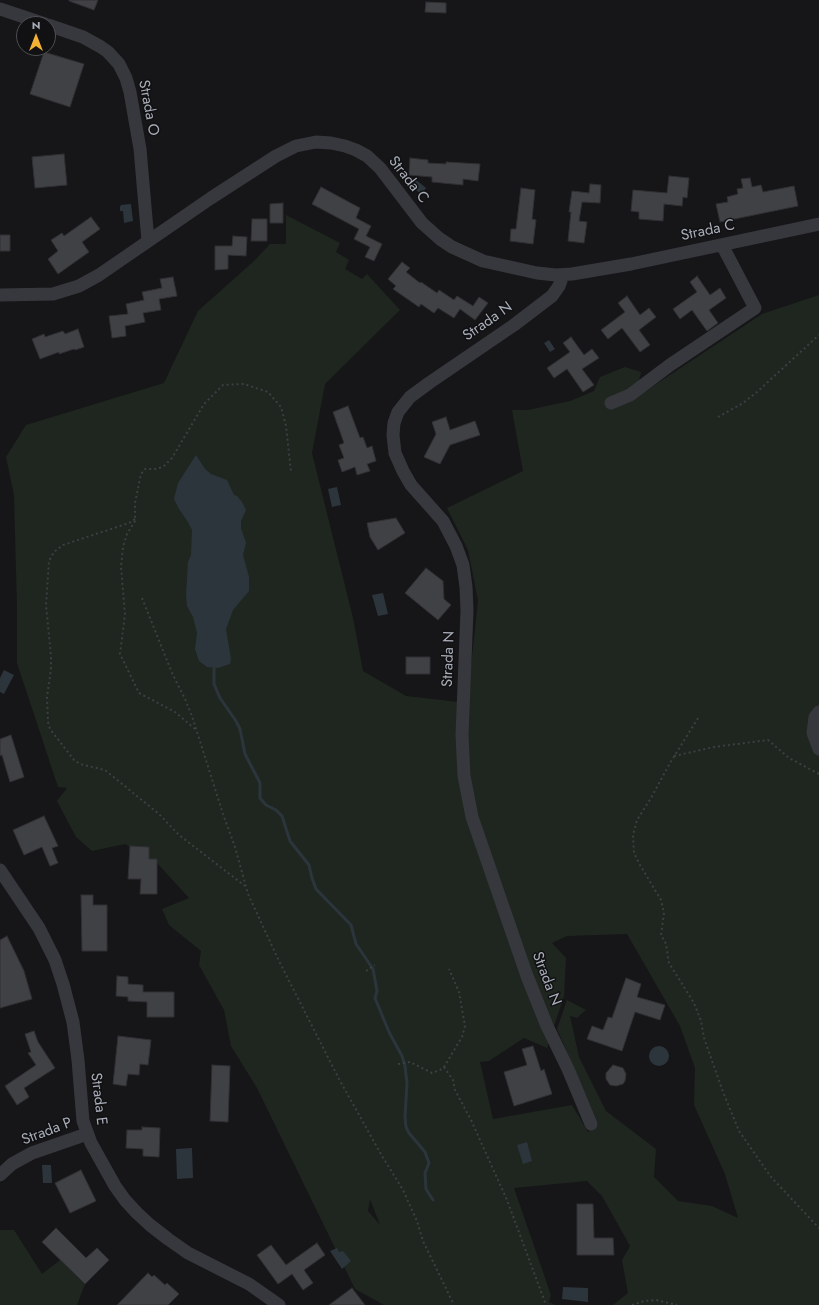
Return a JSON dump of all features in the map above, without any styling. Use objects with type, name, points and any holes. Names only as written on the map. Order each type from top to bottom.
[{"type":"street","points":[[0,5],[2,0]]},
{"type":"street","points":[[0,9],[21,16]]},
{"type":"street","name":"Strada O","points":[[56,28],[83,37],[108,52],[119,64],[126,78],[130,92],[140,149],[148,241]]},
{"type":"street","name":"Strada C","points":[[0,295],[48,295],[70,290],[99,275],[276,156],[302,144],[324,142],[351,148],[372,160],[380,168],[422,223],[435,235],[452,247],[492,264],[537,273],[563,275],[625,265],[819,224]]},
{"type":"street","points":[[611,403],[630,395],[670,365],[755,308],[722,245]]},
{"type":"street","name":"Strada N","points":[[563,275],[559,286],[552,296],[514,325],[410,397],[398,412],[394,423],[393,435],[396,453],[403,471],[412,485],[443,521],[456,546],[462,565],[466,587],[467,611],[462,756],[464,776],[472,817],[527,976],[547,1026],[568,1069],[591,1124]]},
{"type":"street","points":[[819,712],[815,717],[813,733],[819,749]]},
{"type":"street","name":"Strada E","points":[[0,870],[45,938],[55,960],[73,1022],[83,1121],[87,1134],[106,1172],[125,1200],[150,1226],[188,1253],[249,1284],[279,1305]]},
{"type":"street","name":"Strada P","points":[[0,1175],[12,1164],[32,1153],[87,1134]]},
{"type":"path","points":[[718,417],[743,403],[757,392],[819,335]]},
{"type":"path","points":[[196,730],[175,712],[139,693],[120,654],[124,614],[121,567],[123,547],[127,534],[135,519],[135,503],[141,474],[145,469],[163,467],[172,458],[204,404],[223,385],[244,384],[268,392],[281,407],[286,426],[291,472]]},
{"type":"path","points":[[135,519],[129,523],[63,545],[54,552],[49,561],[46,605],[51,656],[51,669],[47,697],[48,722],[50,729],[74,760],[80,764],[105,770],[159,814],[179,835],[246,887]]},
{"type":"path","points":[[129,523],[132,527]]},
{"type":"path","points":[[142,598],[196,730],[235,847],[248,894],[279,961],[339,1079],[382,1156],[403,1190],[417,1221],[423,1241],[454,1305]]},
{"type":"path","points":[[698,718],[674,756],[638,820],[633,835],[634,853],[661,900],[664,913],[661,935],[666,944],[669,964],[694,1003],[701,1021],[704,1038],[723,1092],[739,1131],[771,1177],[819,1228]]},
{"type":"path","points":[[674,756],[714,747],[768,740],[789,758],[819,774]]},
{"type":"path","points":[[367,970],[375,965]]},
{"type":"path","points":[[399,1064],[410,1062],[432,1072],[440,1070],[462,1037],[465,1026],[459,992],[449,969]]},
{"type":"path","points":[[444,1066],[471,1120],[507,1200],[546,1305]]},
{"type":"path","points":[[632,1305],[644,1301],[656,1300],[677,1305]]},
{"type":"shaded area","points":[[415,179],[426,188],[421,194],[410,185]]},
{"type":"shaded area","points":[[131,204],[133,221],[124,223],[123,211],[120,211],[120,207],[121,205]]},
{"type":"shaded area","points":[[286,215],[340,243],[336,252],[349,260],[345,269],[362,279],[367,274],[400,310],[325,384],[312,453],[353,618],[363,671],[406,696],[467,703],[478,601],[468,550],[447,508],[523,471],[512,410],[528,410],[570,401],[594,391],[600,377],[625,367],[641,372],[635,398],[762,314],[819,295],[819,1305],[613,1305],[628,1293],[622,1260],[630,1246],[602,1196],[587,1181],[514,1188],[551,1295],[549,1302],[555,1305],[384,1305],[355,1289],[257,1088],[231,1046],[224,1010],[199,965],[201,951],[169,925],[162,909],[189,898],[157,863],[125,844],[92,851],[76,837],[57,801],[67,788],[58,787],[17,663],[14,495],[6,457],[26,425],[164,383],[198,311],[254,261],[270,244],[286,244]],"holes":[[[627,934],[680,1026],[695,1068],[694,1105],[725,1174],[738,1218],[712,1206],[678,1201],[654,1177],[656,1149],[606,1111],[579,1057],[570,1016],[577,1018],[586,1010],[567,1000],[557,1029],[598,1124],[588,1132],[572,1105],[493,1119],[480,1062],[489,1061],[524,1038],[547,1048],[564,996],[566,958],[552,943],[567,936]],[[370,1199],[380,1225],[368,1211]]]},
{"type":"shaded area","points":[[549,340],[555,349],[550,352],[544,343]]},
{"type":"shaded area","points":[[196,455],[205,469],[211,474],[227,480],[234,495],[237,496],[242,502],[246,510],[241,521],[241,528],[246,543],[243,555],[249,577],[249,591],[233,610],[226,629],[231,659],[230,664],[218,668],[207,667],[199,661],[195,649],[197,633],[193,617],[187,606],[186,595],[188,562],[191,555],[192,530],[174,499],[178,483]]},
{"type":"shaded area","points":[[337,487],[341,505],[332,507],[328,489]]},
{"type":"shaded area","points":[[383,593],[388,614],[378,616],[372,595]]},
{"type":"shaded area","points":[[4,670],[14,675],[4,694],[0,692],[0,678]]},
{"type":"shaded area","points":[[655,1046],[663,1046],[669,1052],[669,1060],[663,1066],[655,1066],[649,1060],[649,1052]]},
{"type":"shaded area","points":[[527,1142],[532,1161],[523,1164],[517,1145]]},
{"type":"shaded area","points":[[192,1148],[193,1178],[177,1179],[176,1149]]},
{"type":"shaded area","points":[[42,1165],[51,1165],[52,1183],[43,1183]]},
{"type":"shaded area","points":[[0,1230],[14,1230],[42,1274],[60,1260],[85,1284],[77,1305],[0,1305]]},
{"type":"shaded area","points":[[337,1248],[339,1252],[343,1251],[351,1261],[342,1269],[330,1251]]},
{"type":"shaded area","points":[[563,1287],[588,1288],[588,1302],[562,1299]]},
{"type":"building","points":[[69,0],[98,0],[94,10]]},
{"type":"building","points":[[426,2],[446,3],[446,13],[425,12]]},
{"type":"building","points":[[43,56],[56,56],[84,64],[70,107],[30,94]]},
{"type":"building","points":[[64,154],[67,185],[35,188],[32,157]]},
{"type":"building","points":[[410,158],[428,160],[428,163],[446,164],[446,162],[480,164],[478,181],[463,179],[463,185],[432,182],[432,177],[409,175]]},
{"type":"building","points":[[669,176],[689,178],[687,198],[683,197],[682,206],[664,204],[663,221],[639,219],[639,212],[631,211],[633,190],[667,193]]},
{"type":"building","points":[[750,178],[752,187],[761,185],[763,192],[794,186],[798,206],[720,222],[716,204],[728,202],[727,197],[738,194],[737,189],[743,188],[741,179]]},
{"type":"building","points":[[590,184],[601,185],[600,203],[582,202],[579,221],[587,222],[584,243],[568,241],[571,212],[569,212],[572,191],[589,193]]},
{"type":"building","points":[[321,187],[360,208],[356,218],[371,226],[366,236],[382,244],[374,261],[365,257],[370,247],[354,239],[359,229],[312,204]]},
{"type":"building","points":[[521,188],[535,190],[532,219],[536,220],[533,244],[510,241],[511,229],[516,229]]},
{"type":"building","points":[[283,203],[283,223],[270,223],[270,204]]},
{"type":"building","points":[[91,217],[100,229],[82,242],[89,252],[58,274],[48,259],[58,251],[51,240],[62,233],[64,236]]},
{"type":"building","points":[[252,219],[267,219],[267,241],[251,241]]},
{"type":"building","points":[[0,235],[10,235],[10,251],[0,251]]},
{"type":"building","points":[[233,236],[247,237],[246,256],[228,255],[228,269],[215,270],[215,246],[232,246]]},
{"type":"building","points":[[402,262],[410,268],[406,272],[420,283],[421,282],[437,293],[439,290],[454,300],[457,296],[473,306],[479,297],[488,303],[475,320],[460,309],[454,318],[438,308],[434,313],[421,304],[419,307],[393,289],[396,286],[388,279]]},
{"type":"building","points":[[697,276],[710,295],[720,288],[726,298],[709,310],[718,323],[707,331],[692,310],[680,319],[673,309],[697,292],[690,282]]},
{"type":"building","points":[[173,277],[177,296],[159,299],[161,310],[143,313],[145,322],[125,326],[126,336],[112,338],[109,316],[128,314],[126,304],[144,300],[142,292],[162,288],[160,279]]},
{"type":"building","points":[[627,296],[640,315],[649,308],[656,317],[639,330],[650,345],[640,352],[622,328],[608,339],[601,330],[625,312],[618,303]]},
{"type":"building","points":[[78,329],[84,347],[59,354],[59,352],[40,359],[32,339],[44,334],[45,337],[63,331],[65,334]]},
{"type":"building","points":[[571,337],[584,355],[592,349],[599,358],[582,369],[594,385],[583,392],[567,369],[554,378],[547,368],[570,352],[563,343]]},
{"type":"building","points":[[348,406],[360,438],[363,437],[367,448],[372,446],[376,461],[367,464],[370,471],[357,475],[355,467],[342,472],[338,460],[344,458],[339,445],[344,443],[333,412]]},
{"type":"building","points":[[446,417],[450,430],[475,421],[480,435],[450,445],[440,464],[424,457],[436,434],[432,422]]},
{"type":"building","points":[[396,518],[405,533],[378,550],[370,537],[367,523]]},
{"type":"building","points":[[426,568],[443,581],[444,599],[451,605],[438,620],[405,593]]},
{"type":"building","points":[[406,657],[430,657],[430,674],[406,674]]},
{"type":"building","points":[[11,735],[24,777],[10,782],[2,755],[0,756],[0,739]]},
{"type":"building","points":[[44,816],[58,846],[52,848],[58,863],[50,866],[42,847],[24,855],[13,830]]},
{"type":"building","points":[[130,846],[149,847],[149,859],[157,859],[157,894],[140,894],[141,879],[128,879]]},
{"type":"building","points":[[81,895],[93,895],[93,905],[107,905],[107,951],[82,951]]},
{"type":"building","points":[[7,936],[24,971],[32,999],[0,1008],[0,940]]},
{"type":"building","points":[[117,976],[128,977],[128,984],[143,985],[143,992],[174,992],[174,1017],[147,1017],[147,1002],[128,1001],[128,997],[116,996]]},
{"type":"building","points":[[626,978],[641,984],[637,997],[665,1005],[660,1020],[635,1012],[622,1051],[587,1039],[592,1026],[603,1030],[608,1017],[612,1018]]},
{"type":"building","points":[[34,1031],[38,1042],[55,1068],[24,1088],[29,1097],[17,1105],[5,1086],[36,1065],[28,1053],[31,1052],[25,1034]]},
{"type":"building","points":[[118,1036],[151,1040],[148,1065],[140,1064],[139,1075],[128,1074],[126,1086],[113,1084]]},
{"type":"building","points":[[533,1046],[541,1071],[544,1069],[552,1094],[514,1106],[504,1072],[527,1065],[522,1049]]},
{"type":"building","points":[[212,1065],[230,1066],[228,1122],[210,1121]]},
{"type":"building","points":[[613,1065],[623,1068],[626,1074],[623,1084],[616,1086],[610,1085],[606,1079],[606,1073]]},
{"type":"building","points":[[142,1127],[160,1128],[159,1157],[143,1156],[143,1149],[126,1148],[127,1130],[142,1130]]},
{"type":"building","points":[[81,1170],[96,1201],[70,1213],[55,1183]]},
{"type":"building","points":[[577,1204],[593,1204],[594,1238],[613,1238],[614,1255],[577,1255]]},
{"type":"building","points":[[56,1228],[86,1258],[97,1248],[109,1260],[85,1284],[42,1242]]},
{"type":"building","points":[[317,1243],[325,1255],[304,1270],[313,1283],[303,1290],[292,1274],[278,1284],[257,1255],[271,1245],[286,1265]]},
{"type":"building","points":[[148,1273],[152,1277],[154,1275],[165,1285],[167,1283],[179,1294],[168,1305],[117,1305]]},
{"type":"building","points":[[352,1288],[365,1305],[329,1305]]},
{"type":"waterway","points":[[214,667],[214,684],[220,698],[240,729],[245,754],[260,783],[260,798],[266,805],[276,810],[282,816],[290,841],[309,865],[316,889],[351,925],[356,944],[373,969],[377,991],[375,998],[389,1032],[402,1056],[405,1066],[407,1083],[405,1117],[406,1127],[409,1133],[425,1152],[429,1163],[425,1173],[426,1189],[433,1200]]}]
